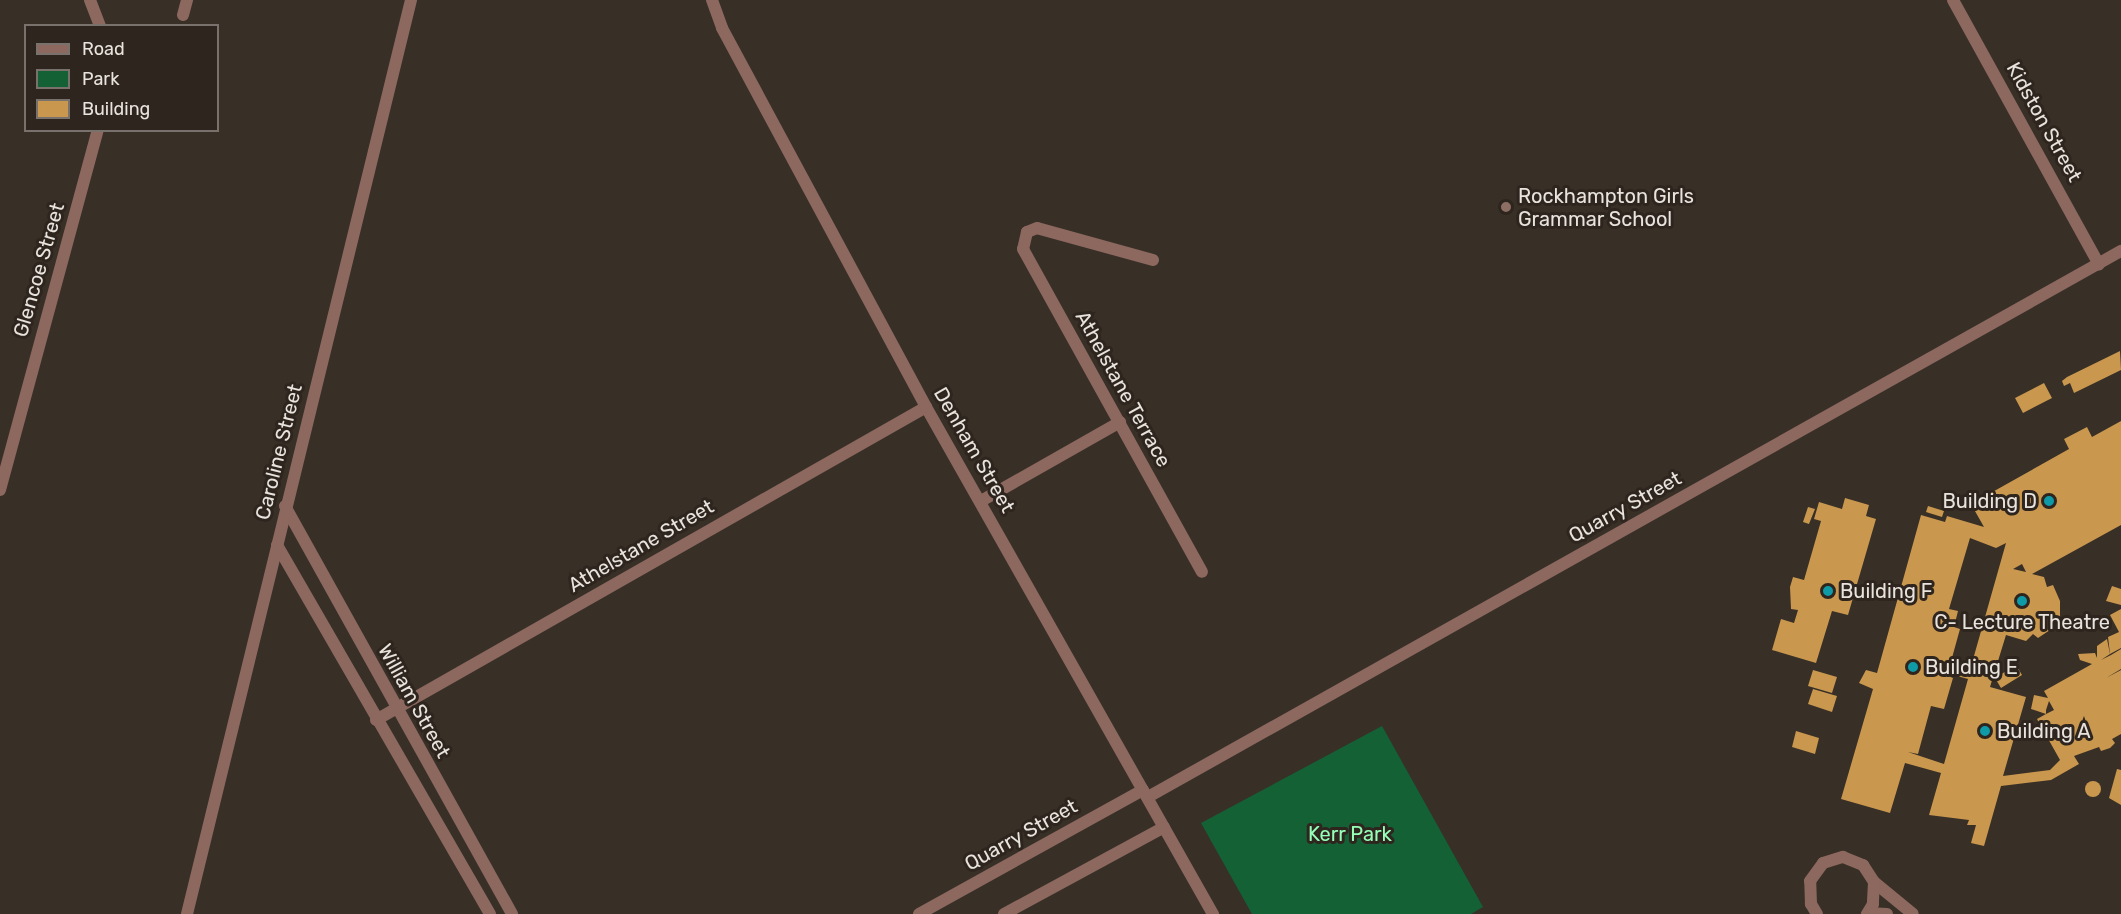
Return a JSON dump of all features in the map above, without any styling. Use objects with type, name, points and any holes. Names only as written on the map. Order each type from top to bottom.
[{"type":"street","points":[[90,0],[99,24]]},
{"type":"street","points":[[183,15],[187,0]]},
{"type":"street","name":"Caroline Street","points":[[187,914],[285,506],[411,0]]},
{"type":"street","name":"Denham Street","points":[[712,0],[723,28],[926,407],[1213,914]]},
{"type":"street","name":"Kidston Street","points":[[1953,0],[2099,264]]},
{"type":"street","name":"Glencoe Street","points":[[0,490],[97,132]]},
{"type":"street","name":"Athelstane Terrace","points":[[1153,260],[1037,228],[1027,232],[1023,249],[1202,572]]},
{"type":"street","name":"Quarry Street","points":[[919,914],[1145,793],[2121,250]]},
{"type":"street","name":"Athelstane Street","points":[[376,720],[926,407]]},
{"type":"street","points":[[981,501],[1120,422]]},
{"type":"street","name":"William Street","points":[[285,506],[395,708],[512,914]]},
{"type":"street","name":"William Street","points":[[277,545],[490,914]]},
{"type":"street","points":[[1004,914],[1164,827]]},
{"type":"street","points":[[1817,914],[1810,904],[1809,881],[1823,863],[1833,858],[1854,859],[1870,873],[1876,893],[1867,914],[1887,914]]},
{"type":"street","points":[[1874,882],[1913,914]]},
{"type":"green space","name":"Kerr Park","points":[[1382,726],[1483,907],[1471,914],[1252,914],[1201,823]]},
{"type":"building","points":[[2120,351],[2121,370],[2074,393],[2070,383],[2064,386],[2062,381],[2067,377]]},
{"type":"building","points":[[2044,383],[2052,398],[2023,413],[2015,398]]},
{"type":"building","points":[[2121,421],[2121,525],[2032,574],[2044,577],[2047,587],[2053,585],[2060,601],[2060,618],[2053,628],[2038,638],[2033,634],[2026,641],[2006,635],[1990,687],[2026,697],[2003,776],[2050,770],[2060,760],[2037,719],[2046,714],[2031,709],[2034,695],[2048,698],[2044,691],[2092,664],[2080,660],[2078,654],[2095,653],[2097,658],[2097,646],[2107,639],[2110,654],[2101,660],[2121,649],[2121,669],[2106,678],[2121,670],[2121,734],[2112,739],[2115,743],[2110,748],[2101,751],[2099,747],[2074,756],[2079,764],[2051,780],[2001,786],[1984,846],[1971,843],[1976,825],[1967,825],[1969,820],[1929,815],[1941,773],[1905,763],[1890,813],[1841,799],[1873,689],[1859,683],[1866,670],[1877,673],[1921,515],[1945,522],[1947,516],[1984,527],[1971,504],[2069,449],[2064,439],[2087,427],[2092,437]],"holes":[[[1970,538],[1996,548],[2006,543],[1970,670],[1950,665],[1960,629],[1954,627],[1958,611],[1949,609]],[[2022,564],[2026,572],[2013,569]],[[1931,669],[1968,679],[1944,764],[1908,752],[1918,754],[1931,706],[1944,709],[1953,678]],[[2049,701],[2054,710],[2046,714]]]},
{"type":"building","name":"Building F","points":[[1845,498],[1869,505],[1866,516],[1876,519],[1848,615],[1832,611],[1816,663],[1772,650],[1781,619],[1794,623],[1798,610],[1791,609],[1790,587],[1793,577],[1804,580],[1821,521],[1814,519],[1819,502],[1842,509]]},
{"type":"building","points":[[1928,506],[1944,511],[1942,517],[1926,512]]},
{"type":"building","points":[[1808,507],[1815,509],[1809,524],[1803,522]]},
{"type":"building","points":[[2112,586],[2121,589],[2121,605],[2106,601]]},
{"type":"building","points":[[2121,609],[2121,648],[2110,654],[2108,637],[2119,632],[2110,615]]},
{"type":"building","points":[[2016,665],[2022,675],[2001,688],[1995,678]]},
{"type":"building","points":[[1813,670],[1837,677],[1832,693],[1808,686]]},
{"type":"building","points":[[1813,689],[1837,696],[1832,712],[1808,704]]},
{"type":"building","points":[[1796,731],[1819,738],[1815,754],[1792,747]]},
{"type":"building","points":[[2117,769],[2121,770],[2121,805],[2109,798]]},
{"type":"building","points":[[2090,781],[2096,781],[2101,789],[2099,795],[2090,797],[2085,792],[2085,786]]},
{"type":"place","name":"Rockhampton Girls Grammar School","points":[[1506,207]]},
{"type":"place","name":"Building D","points":[[2049,501]]},
{"type":"place","name":"Building F","points":[[1828,591]]},
{"type":"place","name":"C- Lecture Theatre","points":[[2022,601]]},
{"type":"place","name":"Building E","points":[[1913,667]]},
{"type":"place","name":"Building A","points":[[1985,731]]}]
